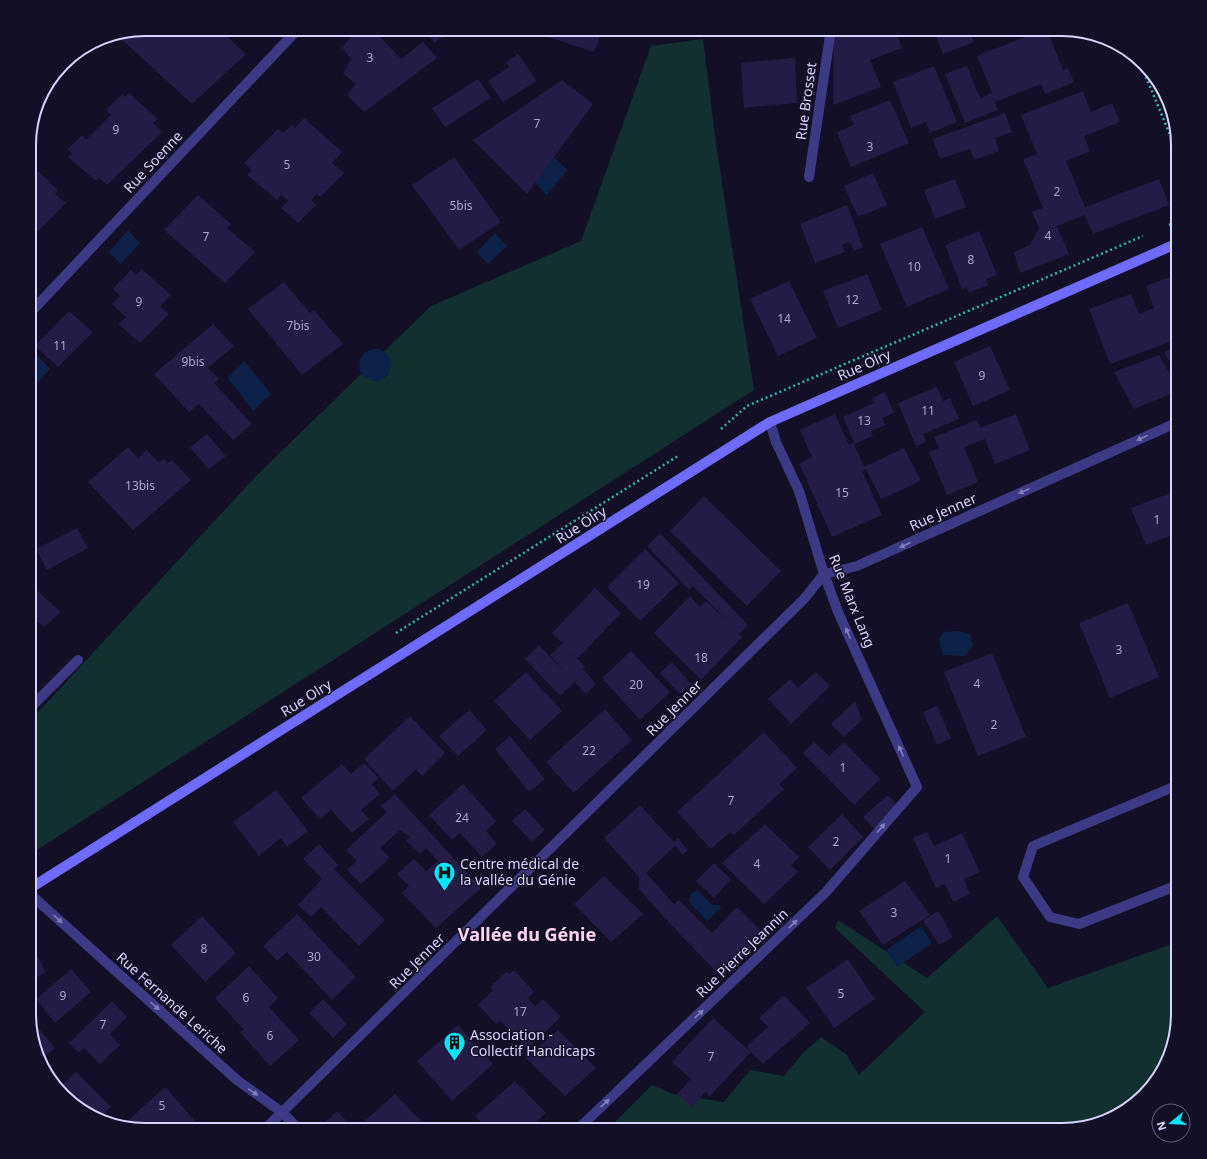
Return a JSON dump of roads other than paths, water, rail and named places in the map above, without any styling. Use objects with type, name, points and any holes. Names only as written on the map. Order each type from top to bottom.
[{"type":"street","name":"Rue Soenne","points":[[36,307],[291,36]]},
{"type":"street","name":"Rue Brosset","points":[[809,177],[830,36]]},
{"type":"street","name":"Rue Olry","points":[[36,885],[770,422],[1171,246]]},
{"type":"street","name":"Rue Marx Lang","points":[[770,422],[776,442],[799,492],[824,574],[838,612],[917,787]]},
{"type":"street","name":"Rue Jenner","points":[[272,1123],[799,604],[824,574],[857,566],[1171,425]]},
{"type":"street","points":[[36,702],[78,660]]},
{"type":"street","name":"Rue Pierre Jeannin","points":[[583,1123],[826,892],[917,787]]},
{"type":"street","points":[[1171,788],[1033,846],[1023,876],[1050,917],[1079,924],[1171,888]]},
{"type":"street","name":"Rue Fernande Leriche","points":[[36,899],[237,1080],[283,1113],[292,1123]]},
{"type":"water","points":[[554,157],[567,170],[547,195],[534,182]]},
{"type":"water","points":[[128,230],[140,243],[121,264],[109,252]]},
{"type":"water","points":[[495,233],[507,246],[488,264],[477,252]]},
{"type":"water","points":[[375,349],[381,350],[388,356],[391,365],[390,371],[384,378],[375,381],[369,380],[362,374],[359,365],[360,359],[366,352]]},
{"type":"water","points":[[38,356],[50,369],[36,384],[36,358]]},
{"type":"water","points":[[244,361],[271,394],[253,411],[228,378]]},
{"type":"water","points":[[959,631],[970,634],[973,646],[965,656],[943,655],[939,640],[944,632]]},
{"type":"water","points":[[697,890],[712,905],[720,905],[721,908],[707,921],[689,902],[690,895]]},
{"type":"water","points":[[921,926],[932,943],[897,967],[886,950]]},
{"type":"place","name":"Centre médical de la vallée du Génie","points":[[445,892]]},
{"type":"place","name":"Association - Collectif Handicaps","points":[[455,1062]]},
{"type":"district","name":"Vallée du Génie","points":[[527,935]]}]
